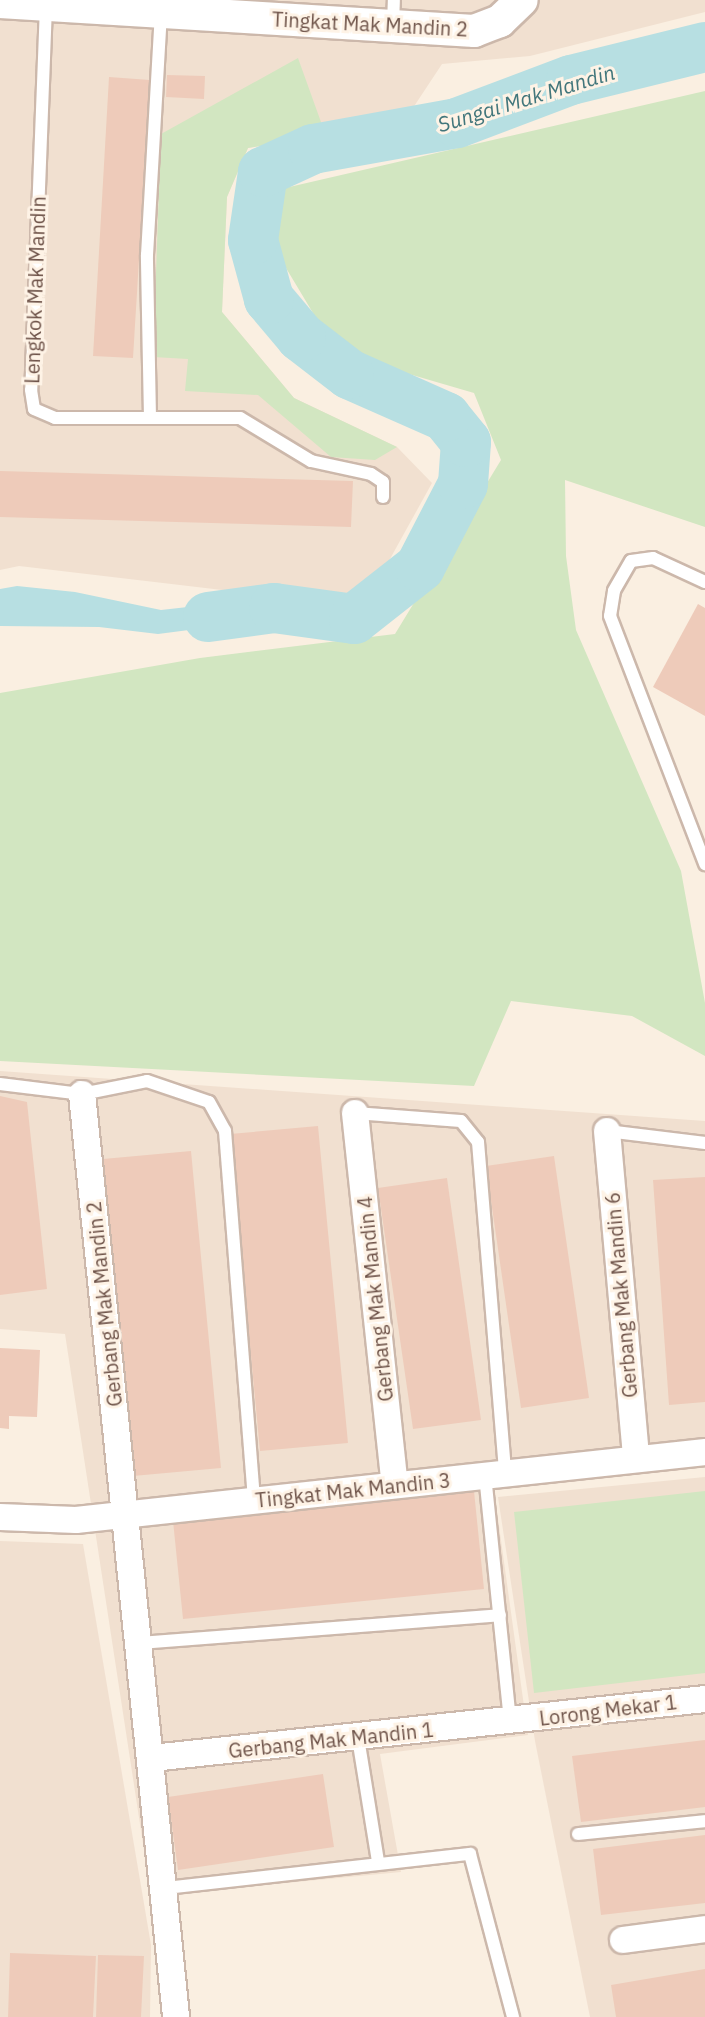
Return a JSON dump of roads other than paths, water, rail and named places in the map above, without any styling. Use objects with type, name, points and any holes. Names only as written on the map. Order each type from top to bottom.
[{"type":"street","name":"Tingkat Mak Mandin 2","points":[[0,2],[161,12],[261,9],[393,13],[474,31],[500,21],[520,3]]},
{"type":"street","name":"Gerbang Mak Mandin 2","points":[[82,1094],[152,1758],[176,2017]]},
{"type":"street","name":"Gerbang Mak Mandin 4","points":[[355,1113],[395,1485]]},
{"type":"street","name":"Gerbang Mak Mandin 6","points":[[607,1131],[636,1459]]},
{"type":"street","name":"Tingkat Mak Mandin 3","points":[[0,1516],[76,1520],[705,1452]]},
{"type":"street","name":"Lorong Mekar 1","points":[[510,1722],[705,1698]]},
{"type":"street","name":"Gerbang Mak Mandin 1","points":[[152,1758],[510,1722]]},
{"type":"street","points":[[624,1940],[705,1929]]},
{"type":"lane","name":"Lengkok Mak Mandin","points":[[46,4],[31,390],[34,409],[55,417],[240,418],[311,461],[371,474],[383,482],[383,497]]},
{"type":"lane","points":[[150,418],[147,255],[161,12]]},
{"type":"lane","points":[[705,582],[653,558],[631,561],[614,591],[610,616],[705,864]]},
{"type":"lane","points":[[0,1084],[82,1094],[147,1081],[209,1102],[225,1131],[254,1500]]},
{"type":"lane","points":[[355,1113],[461,1121],[478,1142],[500,1615],[510,1722]]},
{"type":"lane","points":[[607,1131],[705,1143]]},
{"type":"lane","points":[[139,1643],[500,1615]]},
{"type":"lane","points":[[358,1738],[378,1862]]},
{"type":"lane","points":[[578,1834],[705,1821]]},
{"type":"lane","points":[[165,1888],[378,1862],[470,1854],[513,2017]]},
{"type":"water","points":[[17,586],[75,592],[161,610],[241,601],[274,608],[243,623],[158,634],[99,627],[0,626],[0,589]]},
{"type":"waterway","name":"Sungai Mak Mandin","points":[[208,617],[274,608],[354,619],[420,567],[463,484],[466,442],[446,417],[349,374],[301,337],[269,299],[253,240],[263,172],[313,149],[457,123],[571,80],[705,47]]}]
